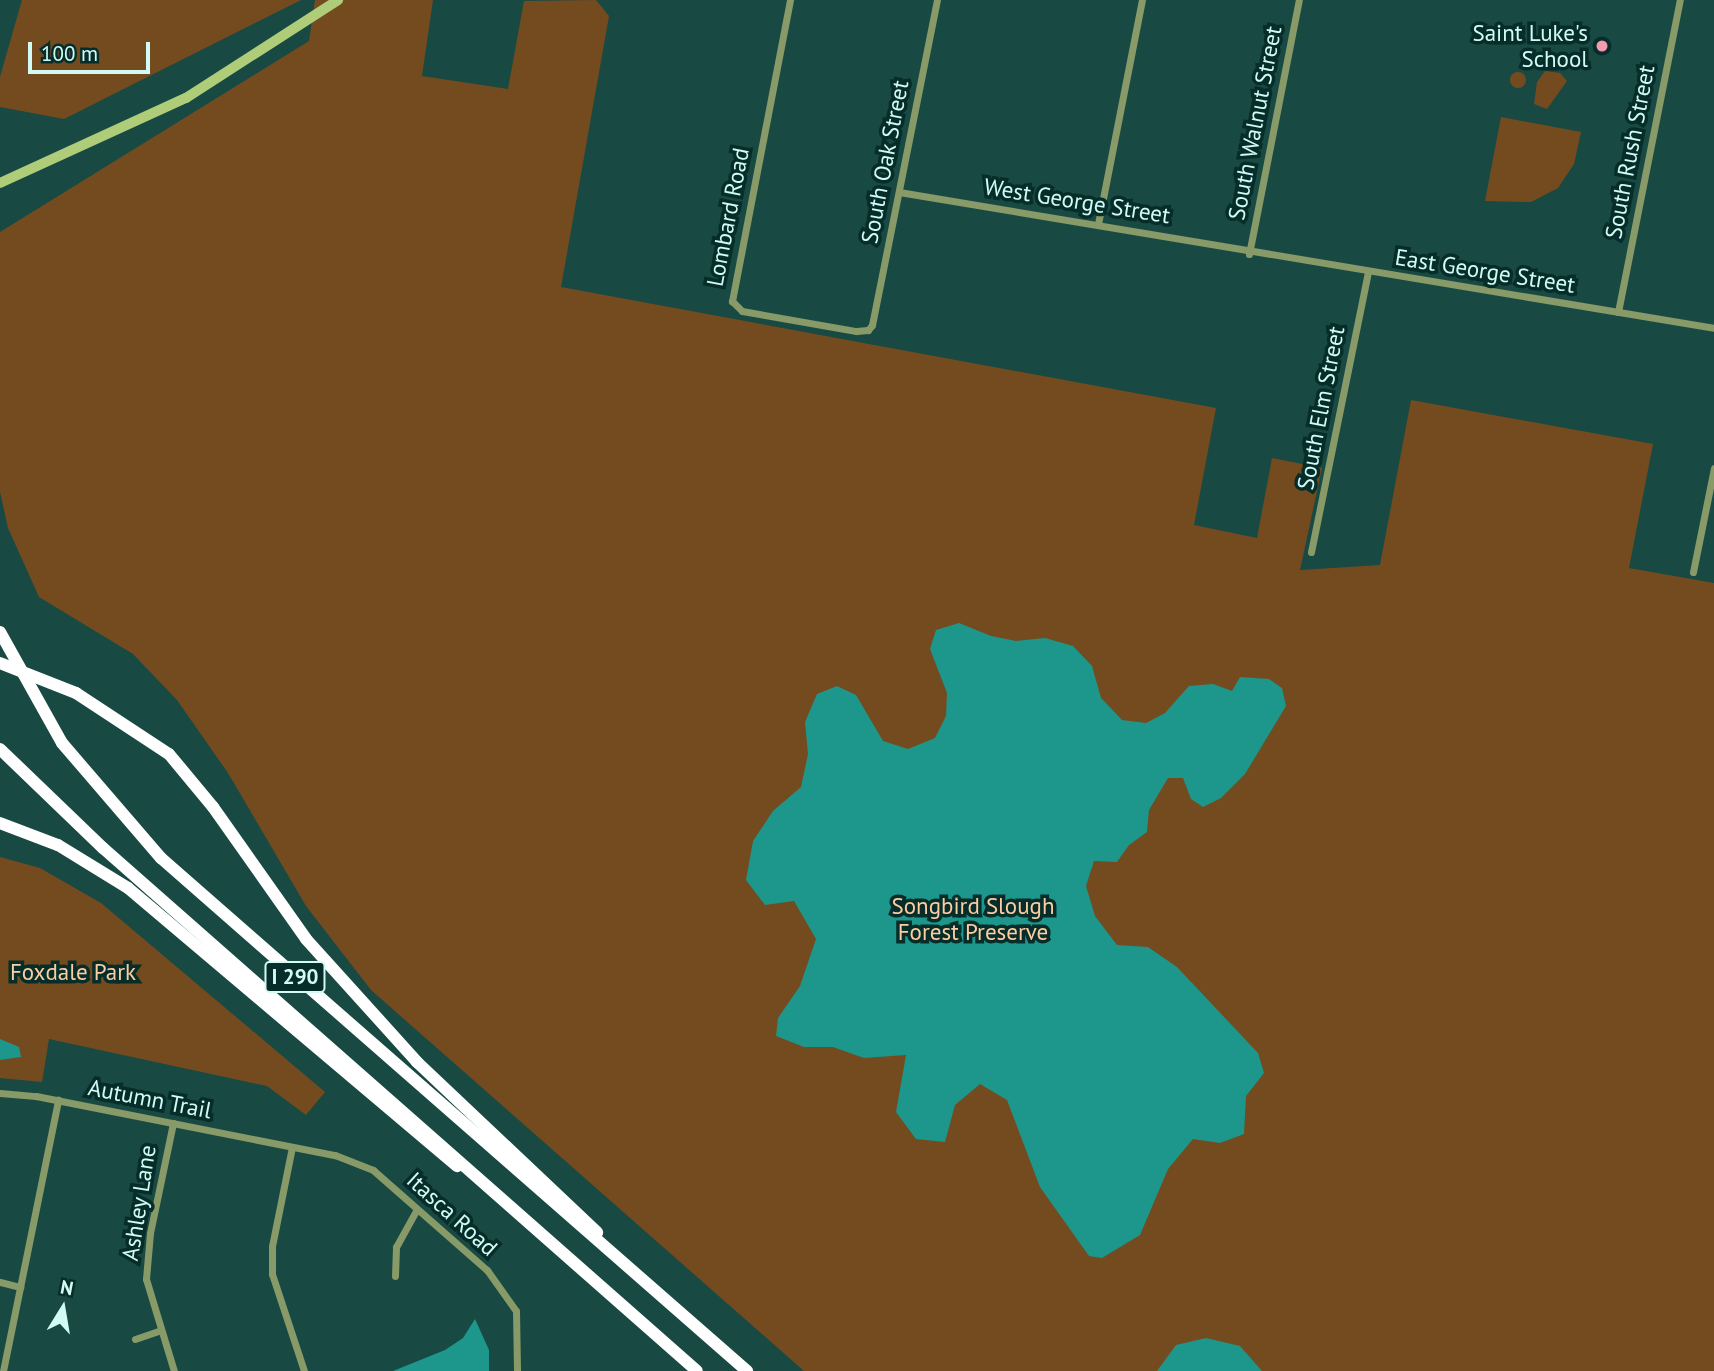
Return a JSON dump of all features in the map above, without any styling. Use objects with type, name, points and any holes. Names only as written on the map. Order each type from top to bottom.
[{"type":"highway","name":"I 290","points":[[0,632],[62,743],[161,859],[492,1152],[641,1277],[747,1371]]},
{"type":"highway","points":[[0,663],[76,693],[169,754],[213,807],[315,950],[417,1062],[641,1277]]},
{"type":"highway","name":"I 290","points":[[0,749],[103,848],[450,1149],[499,1198],[696,1371]]},
{"type":"highway","points":[[0,823],[58,845],[128,888],[428,1144],[499,1198]]},
{"type":"street","points":[[0,183],[186,98],[338,0]]},
{"type":"street","name":"Lombard Road","points":[[790,0],[732,301],[742,311],[868,330]]},
{"type":"street","name":"South Oak Street","points":[[868,330],[937,0]]},
{"type":"street","points":[[1098,224],[1142,0]]},
{"type":"street","name":"South Walnut Street","points":[[1249,254],[1298,0]]},
{"type":"street","name":"South Rush Street","points":[[1618,312],[1680,0]]},
{"type":"street","name":"West George Street","points":[[899,191],[1205,240],[1249,254]]},
{"type":"street","name":"East George Street","points":[[1249,254],[1714,328]]},
{"type":"street","name":"South Elm Street","points":[[1311,552],[1368,272]]},
{"type":"street","points":[[1693,572],[1714,468]]},
{"type":"street","name":"Autumn Trail","points":[[0,1093],[58,1100],[292,1147]]},
{"type":"street","points":[[3,1371],[58,1100]]},
{"type":"street","name":"Ashley Lane","points":[[173,1123],[147,1262],[158,1331],[174,1371]]},
{"type":"street","points":[[292,1147],[272,1246],[272,1274],[304,1371]]},
{"type":"street","name":"Itasca Road","points":[[292,1147],[355,1161],[373,1170],[487,1270],[516,1311],[517,1371]]},
{"type":"street","points":[[395,1276],[396,1247],[417,1209]]},
{"type":"street","points":[[0,1282],[20,1287]]},
{"type":"street","points":[[135,1339],[158,1331]]},
{"type":"green space","points":[[22,0],[301,0],[64,119],[0,107],[0,77]]},
{"type":"green space","name":"Songbird Slough Forest Preserve","points":[[315,0],[433,0],[422,76],[508,89],[524,1],[596,0],[609,16],[561,287],[1216,408],[1194,525],[1257,538],[1272,458],[1322,468],[1300,570],[1380,565],[1411,400],[1653,444],[1629,568],[1714,583],[1714,1371],[804,1371],[371,990],[306,906],[228,773],[177,700],[133,654],[39,597],[8,528],[0,492],[0,232],[309,41]]},
{"type":"green space","points":[[1545,71],[1560,73],[1567,81],[1547,109],[1534,104],[1537,82]]},
{"type":"green space","points":[[1518,72],[1526,80],[1518,88],[1510,80]]},
{"type":"green space","points":[[1501,117],[1581,132],[1574,164],[1558,188],[1531,202],[1485,201]]},
{"type":"green space","name":"Foxdale Park","points":[[0,857],[40,868],[101,903],[325,1092],[306,1115],[267,1086],[49,1039],[42,1082],[0,1078]]},
{"type":"water","points":[[959,623],[991,636],[1016,641],[1045,638],[1073,646],[1092,666],[1101,698],[1122,720],[1146,723],[1165,713],[1189,686],[1213,684],[1232,691],[1240,677],[1269,679],[1282,688],[1286,706],[1245,774],[1221,798],[1203,807],[1191,799],[1183,778],[1168,778],[1149,810],[1147,832],[1129,845],[1117,862],[1094,861],[1086,886],[1095,916],[1117,945],[1148,947],[1177,967],[1258,1053],[1264,1073],[1246,1096],[1244,1134],[1220,1143],[1193,1139],[1168,1169],[1140,1235],[1102,1258],[1089,1256],[1040,1187],[1007,1100],[980,1084],[955,1105],[945,1142],[916,1139],[896,1112],[906,1055],[864,1058],[833,1047],[804,1047],[776,1036],[778,1018],[800,986],[816,939],[794,901],[765,905],[746,880],[753,841],[773,811],[801,787],[808,754],[805,722],[817,694],[837,686],[856,695],[883,741],[908,749],[935,738],[946,716],[947,693],[930,649],[936,630]]},
{"type":"water","points":[[0,1039],[19,1047],[21,1057],[0,1060]]},
{"type":"water","points":[[475,1319],[489,1350],[489,1371],[393,1371],[445,1350],[463,1338]]},
{"type":"water","points":[[1206,1338],[1240,1346],[1262,1371],[1157,1371],[1176,1345]]},
{"type":"place","name":"Saint Luke's School","points":[[1602,46]]}]
